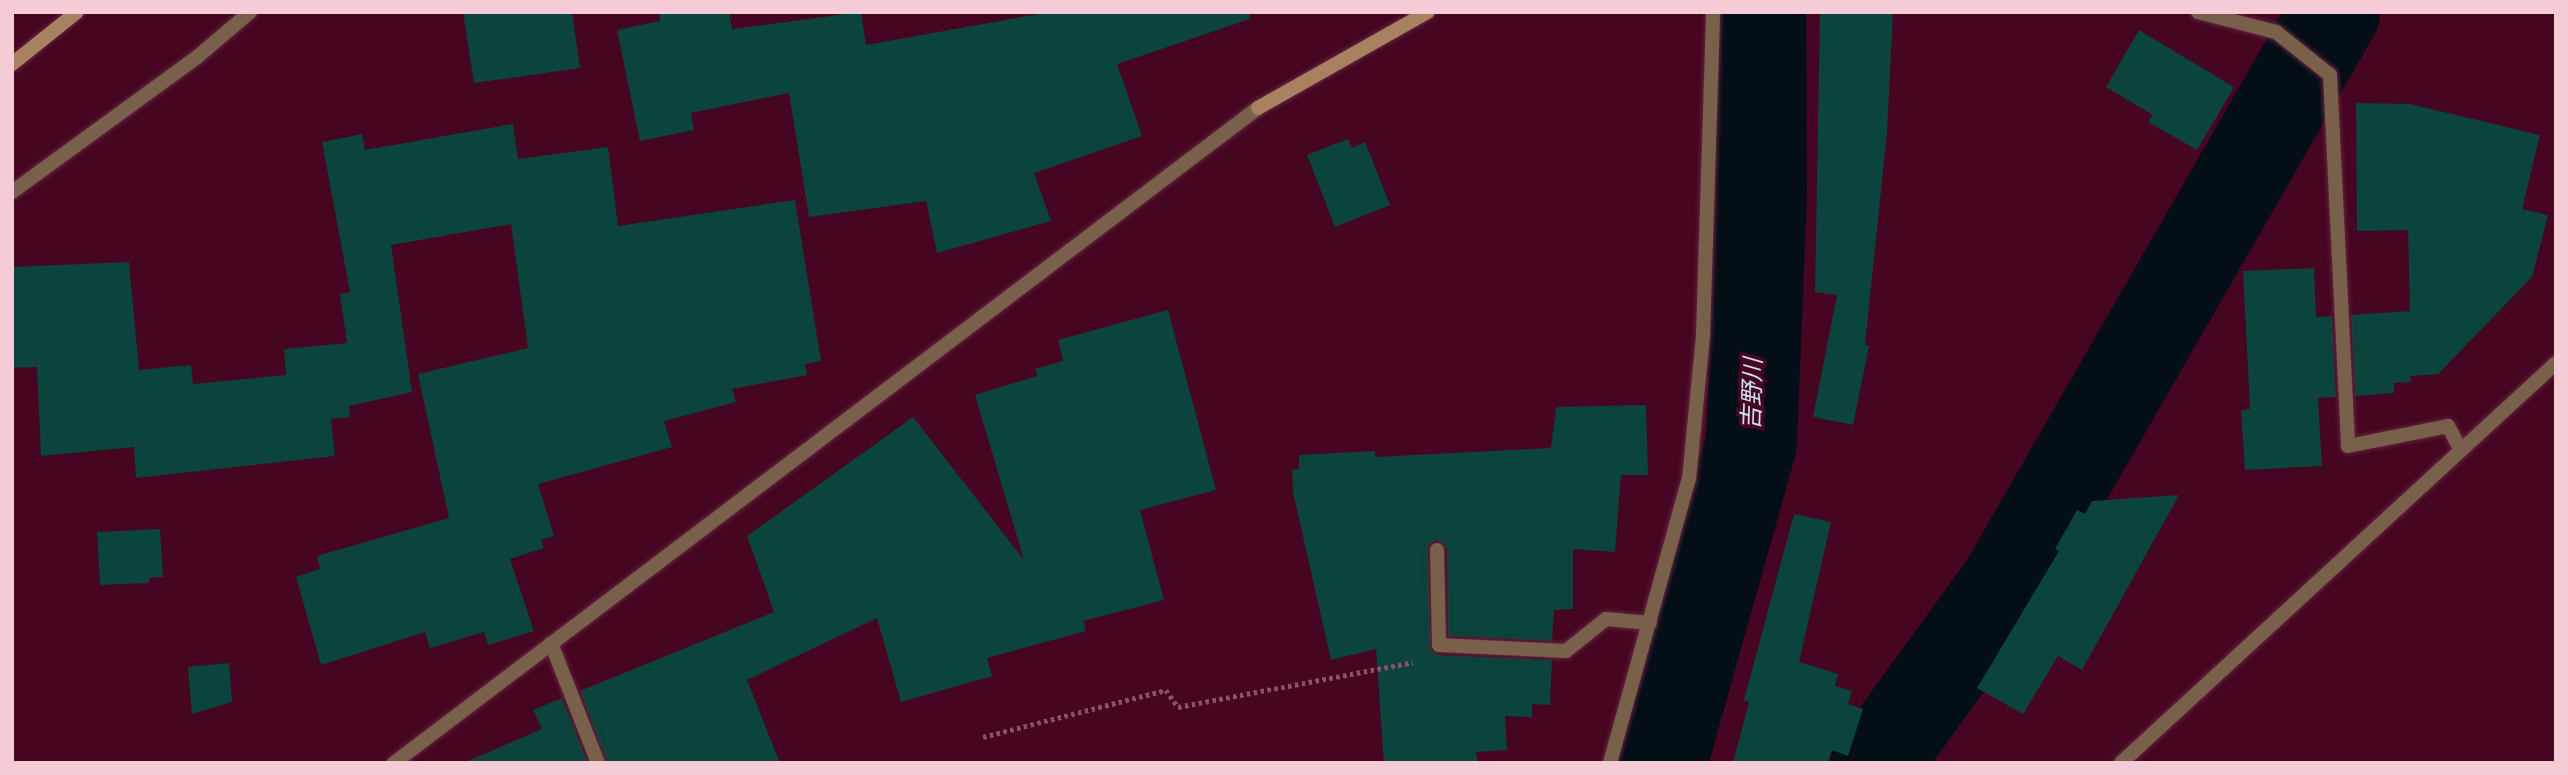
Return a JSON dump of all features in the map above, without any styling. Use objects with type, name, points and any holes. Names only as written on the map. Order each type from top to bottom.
[{"type":"street","points":[[12,64],[76,12]]},
{"type":"street","points":[[12,192],[197,58],[250,12]]},
{"type":"street","points":[[394,763],[1258,108],[1428,12]]},
{"type":"street","points":[[1610,763],[1689,479],[1703,335],[1713,12]]},
{"type":"street","points":[[2198,12],[2276,32],[2330,75],[2348,446],[2448,426],[2459,447]]},
{"type":"street","points":[[2121,763],[2459,447],[2556,363]]},
{"type":"street","points":[[1437,550],[1439,645],[1566,652],[1606,619],[1650,623]]},
{"type":"street","points":[[551,643],[598,763]]},
{"type":"path","points":[[983,737],[1166,690],[1178,707],[1424,660],[1439,645]]},
{"type":"building","points":[[463,12],[572,12],[580,68],[474,83]]},
{"type":"building","points":[[659,12],[729,12],[732,29],[861,12],[866,45],[1050,12],[1249,12],[1250,19],[1117,64],[1142,136],[1034,173],[1051,221],[937,253],[926,201],[809,217],[789,93],[691,113],[694,130],[640,141],[617,30],[660,21]]},
{"type":"building","points":[[1820,12],[1893,12],[1887,133],[1865,345],[1869,346],[1853,425],[1813,417],[1837,295],[1815,292]]},
{"type":"building","points":[[2139,30],[2234,87],[2197,150],[2148,122],[2153,115],[2106,87]]},
{"type":"building","points":[[2356,103],[2410,104],[2540,135],[2522,209],[2548,215],[2532,277],[2438,374],[2410,376],[2411,382],[2394,383],[2394,393],[2355,396],[2351,315],[2410,311],[2408,230],[2357,231]]},
{"type":"building","points":[[513,124],[518,159],[608,147],[618,226],[795,200],[821,361],[805,364],[807,375],[732,389],[736,402],[664,421],[672,447],[538,484],[554,536],[541,540],[544,548],[510,559],[534,631],[488,645],[484,632],[430,648],[425,632],[321,665],[296,577],[320,569],[317,556],[449,518],[418,374],[528,348],[511,224],[391,245],[412,392],[349,406],[350,417],[331,419],[335,456],[136,478],[134,447],[41,456],[37,367],[12,368],[12,267],[129,262],[139,370],[191,365],[193,384],[286,375],[284,349],[347,343],[340,294],[350,292],[322,142],[362,134],[365,150]]},
{"type":"building","points":[[1348,139],[1352,148],[1365,142],[1390,205],[1335,227],[1307,155]]},
{"type":"building","points":[[2314,268],[2316,317],[2332,316],[2336,397],[2318,398],[2322,466],[2245,470],[2241,410],[2250,409],[2243,271]]},
{"type":"building","points":[[1168,310],[1216,490],[1140,510],[1164,600],[1083,621],[1086,631],[987,658],[992,676],[901,702],[877,618],[747,680],[780,763],[607,763],[580,691],[774,612],[747,536],[913,417],[1024,560],[975,395],[1037,376],[1035,369],[1063,361],[1058,340]]},
{"type":"building","points":[[1646,405],[1648,475],[1621,475],[1615,552],[1573,549],[1573,609],[1554,610],[1552,641],[1448,636],[1447,549],[1437,540],[1428,546],[1431,650],[1439,655],[1552,660],[1550,705],[1532,704],[1532,717],[1505,716],[1507,750],[1476,752],[1478,763],[1384,763],[1376,649],[1331,660],[1293,492],[1292,470],[1299,469],[1299,455],[1375,451],[1375,457],[1551,448],[1556,407]]},
{"type":"building","points":[[2179,495],[2082,670],[2058,656],[2023,714],[1977,688],[2059,551],[2055,549],[2077,510],[2085,514],[2092,501]]},
{"type":"building","points":[[1794,514],[1831,522],[1799,662],[1838,674],[1835,686],[1852,691],[1848,704],[1863,709],[1848,756],[1832,750],[1828,763],[1733,763],[1749,702],[1744,700]]},
{"type":"building","points":[[160,529],[163,577],[149,578],[149,583],[100,585],[97,532]]},
{"type":"building","points":[[229,663],[232,702],[192,714],[188,667]]},
{"type":"building","points":[[562,698],[588,763],[463,763],[542,729],[533,710]]},
{"type":"waterway","name":"吉野川","points":[[1661,763],[1751,443],[1761,191],[1760,12]]},
{"type":"waterway","points":[[1875,763],[2005,584],[2334,12]]}]
